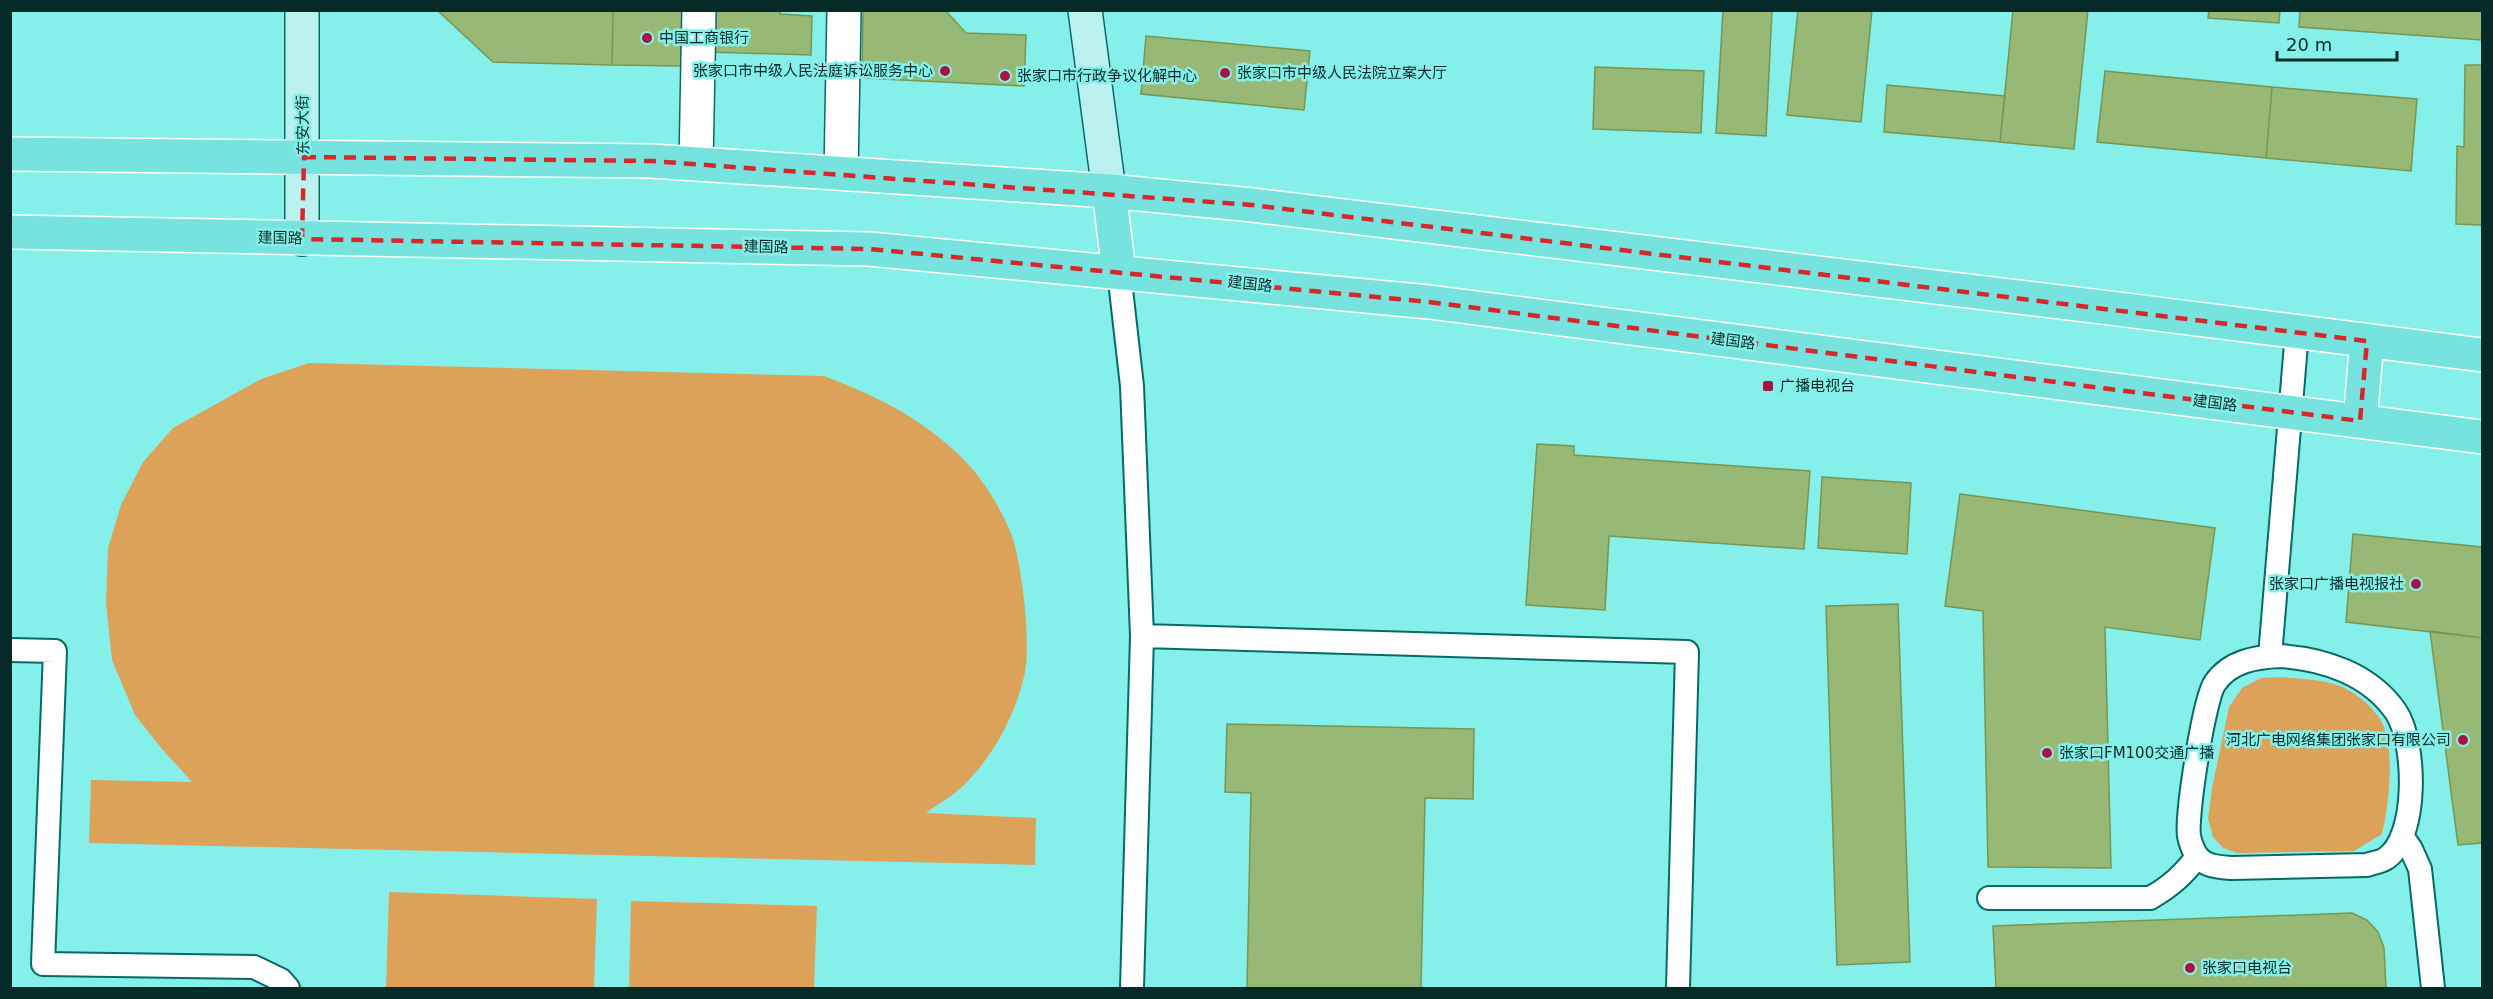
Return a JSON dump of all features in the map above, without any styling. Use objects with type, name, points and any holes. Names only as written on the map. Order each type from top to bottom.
[{"type":"main road","name":"东安大街","points":[[302,10],[304,157],[302,239]]},
{"type":"main road","points":[[1085,10],[1119,272]]},
{"type":"main road","points":[[10,154],[651,161],[1109,190],[1264,206],[2482,355]]},
{"type":"main road","name":"建国路","points":[[10,232],[870,249],[1429,302],[2482,437]]},
{"type":"main road","points":[[2360,421],[2367,341]]},
{"type":"street","points":[[696,164],[699,10]]},
{"type":"street","points":[[841,173],[844,10]]},
{"type":"lane","points":[[1119,272],[1132,386],[1142,636],[1132,988]]},
{"type":"lane","points":[[2270,656],[2297,332]]},
{"type":"lane","points":[[1142,636],[1687,652],[1678,988]]},
{"type":"lane","points":[[10,650],[55,651],[43,964],[254,967],[281,980],[288,988]]},
{"type":"lane","points":[[2256,657],[2302,657],[2350,672],[2385,699],[2398,714],[2405,736],[2411,807],[2402,836],[2385,859],[2367,865],[2232,868],[2211,866],[2197,857],[2189,838],[2189,819],[2204,714],[2214,684],[2231,666],[2256,657]]},
{"type":"lane","points":[[2402,836],[2420,869],[2433,988]]},
{"type":"lane","points":[[1989,898],[2150,898],[2169,888],[2197,857]]},
{"type":"highlighted area","points":[[304,157],[651,161],[1252,205],[2367,341],[2360,421],[1429,302],[869,249],[302,239]]},
{"type":"shaded area","points":[[309,363],[824,376],[878,399],[911,417],[957,453],[974,471],[996,502],[1016,549],[1027,642],[1027,659],[1021,687],[1010,717],[995,745],[977,771],[962,787],[926,813],[1036,818],[1035,865],[89,843],[91,780],[192,782],[135,715],[112,660],[106,603],[108,548],[121,505],[143,462],[173,428],[261,379]]},
{"type":"shaded area","points":[[2261,678],[2310,679],[2343,687],[2362,699],[2372,709],[2385,730],[2390,759],[2390,776],[2382,834],[2354,851],[2237,853],[2223,848],[2213,837],[2208,819],[2229,707],[2242,688]]},
{"type":"shaded area","points":[[389,892],[597,899],[594,988],[386,988]]},
{"type":"shaded area","points":[[631,901],[817,906],[814,988],[629,988]]},
{"type":"building","points":[[437,10],[613,10],[612,65],[493,62]]},
{"type":"building","name":"中国工商银行","points":[[613,10],[682,10],[681,66],[612,65]]},
{"type":"building","points":[[709,10],[780,10],[780,14],[812,16],[811,55],[708,52]]},
{"type":"building","points":[[863,10],[945,10],[966,33],[1026,35],[1024,86],[862,78]]},
{"type":"building","points":[[1723,10],[1772,10],[1766,136],[1716,133]]},
{"type":"building","points":[[1798,10],[1872,10],[1861,122],[1787,115]]},
{"type":"building","points":[[2013,10],[2088,10],[2074,149],[2000,142]]},
{"type":"building","points":[[2209,10],[2280,10],[2279,23],[2208,18]]},
{"type":"building","points":[[2300,10],[2482,10],[2482,40],[2299,27]]},
{"type":"building","name":"张家口市中级人民法院立案大厅","points":[[1146,36],[1310,51],[1304,110],[1141,94]]},
{"type":"building","points":[[2465,65],[2482,65],[2482,225],[2456,224],[2457,146],[2464,147]]},
{"type":"building","points":[[1595,67],[1704,71],[1701,133],[1593,129]]},
{"type":"building","points":[[2105,71],[2272,87],[2266,158],[2097,142]]},
{"type":"building","points":[[1887,85],[2005,96],[2000,142],[1884,132]]},
{"type":"building","points":[[2272,87],[2417,99],[2411,171],[2266,158]]},
{"type":"building","points":[[1537,444],[1574,446],[1574,455],[1810,471],[1804,549],[1609,536],[1605,610],[1526,605]]},
{"type":"building","points":[[1822,477],[1911,483],[1907,554],[1818,548]]},
{"type":"building","name":"张家口FM100交通广播","points":[[1960,494],[2215,528],[2200,640],[2105,627],[2111,868],[1988,867],[1983,611],[1945,606]]},
{"type":"building","name":"张家口广播电视报社","points":[[2353,534],[2482,547],[2482,638],[2346,622]]},
{"type":"building","points":[[1898,604],[1910,962],[1837,965],[1826,606]]},
{"type":"building","name":"河北广电网络集团张家口有限公司","points":[[2430,631],[2482,638],[2482,843],[2458,845]]},
{"type":"building","points":[[1227,724],[1474,729],[1473,799],[1425,798],[1421,988],[1247,988],[1251,793],[1225,792]]},
{"type":"building","name":"张家口电视台","points":[[2352,913],[2367,920],[2378,932],[2384,948],[2386,988],[1996,988],[1993,926]]},
{"type":"place","name":"中国工商银行","points":[[647,38]]},
{"type":"place","name":"张家口市中级人民法庭诉讼服务中心","points":[[945,71]]},
{"type":"place","name":"张家口市中级人民法院立案大厅","points":[[1225,73]]},
{"type":"place","name":"张家口市行政争议化解中心","points":[[1005,76]]},
{"type":"place","name":"广播电视台","points":[[1768,386]]},
{"type":"place","name":"张家口广播电视报社","points":[[2416,584]]},
{"type":"place","name":"河北广电网络集团张家口有限公司","points":[[2463,740]]},
{"type":"place","name":"张家口FM100交通广播","points":[[2047,753]]},
{"type":"place","name":"张家口电视台","points":[[2190,968]]}]
